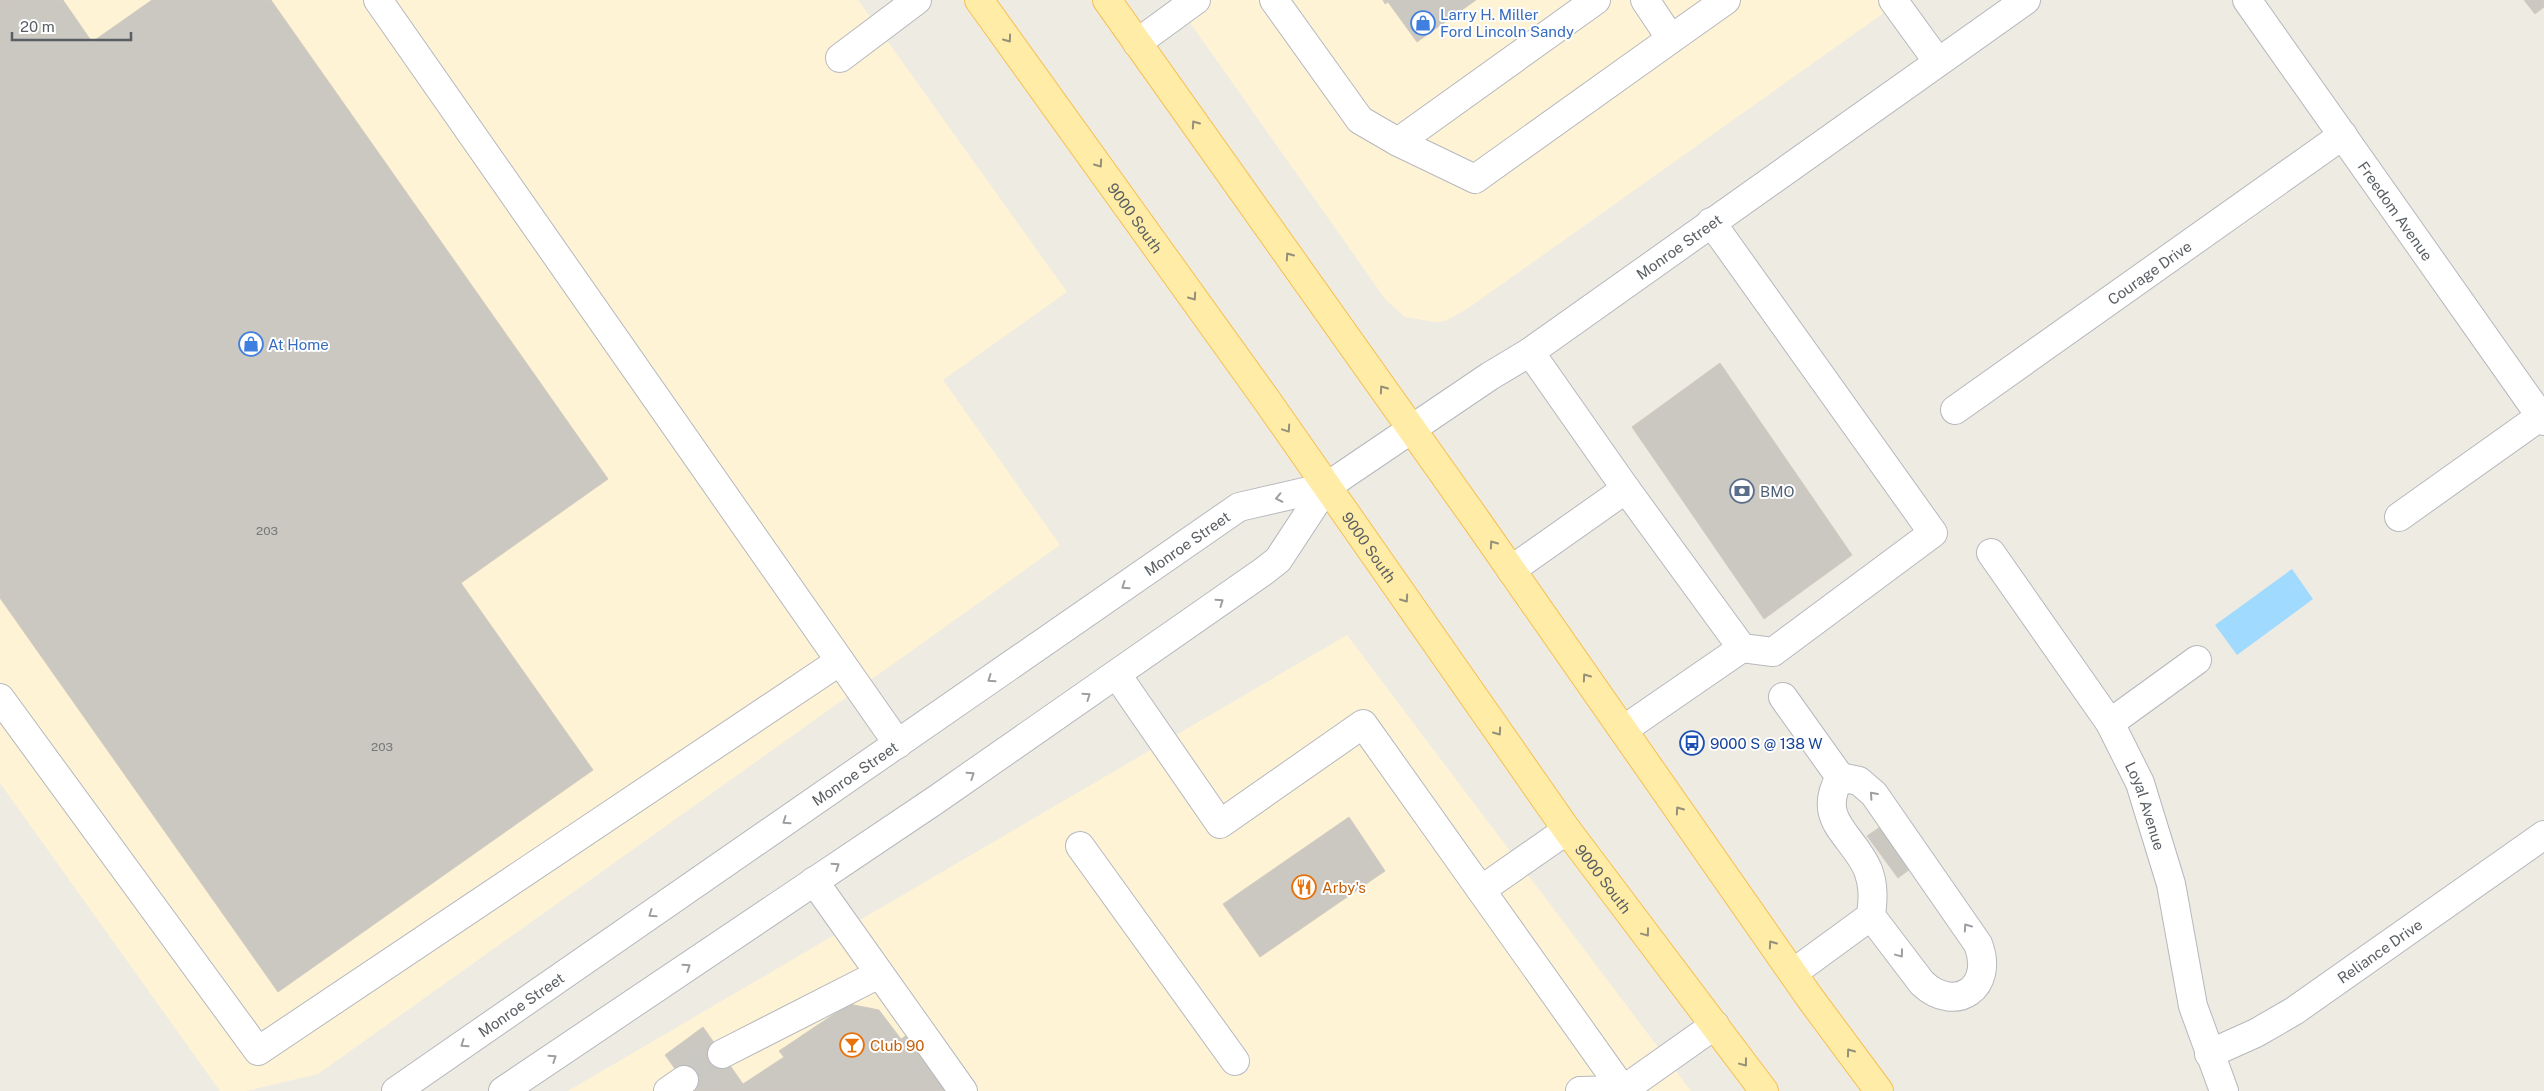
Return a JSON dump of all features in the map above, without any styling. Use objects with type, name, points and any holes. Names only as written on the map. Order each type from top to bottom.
[{"type":"main road","name":"9000 South","points":[[979,0],[1071,125],[1568,830],[1764,1091]]},
{"type":"main road","points":[[1107,0],[1411,428],[1793,973],[1879,1091]]},
{"type":"street","points":[[378,0],[898,744]]},
{"type":"street","points":[[840,58],[917,0]]},
{"type":"street","points":[[1137,43],[1196,0]]},
{"type":"street","points":[[1274,0],[1360,120],[1398,142],[1475,180],[1726,0]]},
{"type":"street","points":[[1398,142],[1596,0]]},
{"type":"street","points":[[1645,0],[1671,39]]},
{"type":"street","points":[[1893,0],[1938,62]]},
{"type":"street","name":"Monroe Street","points":[[510,1090],[1117,675],[1278,560],[1326,487],[1411,428],[1530,352],[2026,0]]},
{"type":"street","name":"Freedom Avenue","points":[[2247,0],[2542,418]]},
{"type":"street","name":"Courage Drive","points":[[1955,410],[2343,135]]},
{"type":"street","points":[[1623,730],[1742,648],[1773,652],[1932,533],[1712,222]]},
{"type":"street","points":[[1530,352],[1626,489],[1742,648]]},
{"type":"street","points":[[2399,518],[2542,418]]},
{"type":"street","name":"Monroe Street","points":[[396,1091],[1239,506],[1326,487]]},
{"type":"street","points":[[1511,570],[1626,489]]},
{"type":"street","name":"Loyal Avenue","points":[[1991,554],[2110,722],[2140,783],[2171,884],[2193,1006],[2224,1091]]},
{"type":"street","points":[[2110,722],[2197,660]]},
{"type":"street","points":[[0,698],[258,1051],[840,661]]},
{"type":"street","points":[[1117,675],[1220,824],[1363,724],[1623,1090]]},
{"type":"street","points":[[1783,697],[1840,777],[1859,781],[1874,794],[1978,944],[1983,957],[1984,970],[1978,982],[1969,992],[1957,996],[1944,997],[1932,992],[1922,984],[1871,916],[1874,892],[1868,869],[1837,825],[1831,808],[1832,791],[1840,777]]},
{"type":"street","points":[[1481,890],[1568,830]]},
{"type":"street","name":"Reliance Drive","points":[[2209,1054],[2256,1033],[2294,1011],[2544,835]]},
{"type":"street","points":[[1080,846],[1235,1061]]},
{"type":"street","points":[[814,881],[963,1091]]},
{"type":"street","points":[[1793,973],[1871,916]]},
{"type":"street","points":[[722,1054],[879,974]]},
{"type":"street","points":[[1580,1091],[1623,1090],[1715,1025]]},
{"type":"shaded area","points":[[0,0],[858,0],[1067,292],[943,380],[1060,545],[318,1074],[246,1091],[220,1091],[0,783]]},
{"type":"shaded area","points":[[1174,0],[1902,0],[1467,309],[1445,321],[1435,322],[1405,317],[1386,300]]},
{"type":"shaded area","points":[[1347,635],[1691,1091],[568,1091]]},
{"type":"water","points":[[2292,569],[2313,599],[2237,655],[2215,625]]},
{"type":"building","points":[[0,0],[63,0],[92,42],[152,0],[271,0],[608,479],[461,583],[593,770],[278,992],[0,598]]},
{"type":"building","name":"Larry H. Miller Ford Lincoln Sandy","points":[[1383,0],[1476,0],[1417,42],[1388,2],[1385,4]]},
{"type":"building","points":[[2524,0],[2544,0],[2544,7],[2535,14]]},
{"type":"building","name":"BMO","points":[[1720,363],[1852,555],[1764,619],[1632,427]]},
{"type":"building","name":"Arby's","points":[[1349,817],[1385,871],[1260,957],[1223,904]]},
{"type":"building","points":[[1880,827],[1910,869],[1898,878],[1867,836]]},
{"type":"building","name":"Club 90","points":[[849,1004],[879,1010],[901,1039],[909,1034],[949,1091],[691,1091],[665,1055],[703,1027],[743,1084],[784,1057],[779,1051]]},
{"type":"tunnel","points":[[684,1080],[722,1054]]},
{"type":"place","name":"Larry H. Miller Ford Lincoln Sandy","points":[[1423,23]]},
{"type":"place","name":"At Home","points":[[251,344]]},
{"type":"place","name":"BMO","points":[[1742,491]]},
{"type":"place","name":"9000 S @ 138 W","points":[[1692,743]]},
{"type":"place","name":"Arby's","points":[[1304,887]]},
{"type":"place","name":"Club 90","points":[[852,1045]]}]
